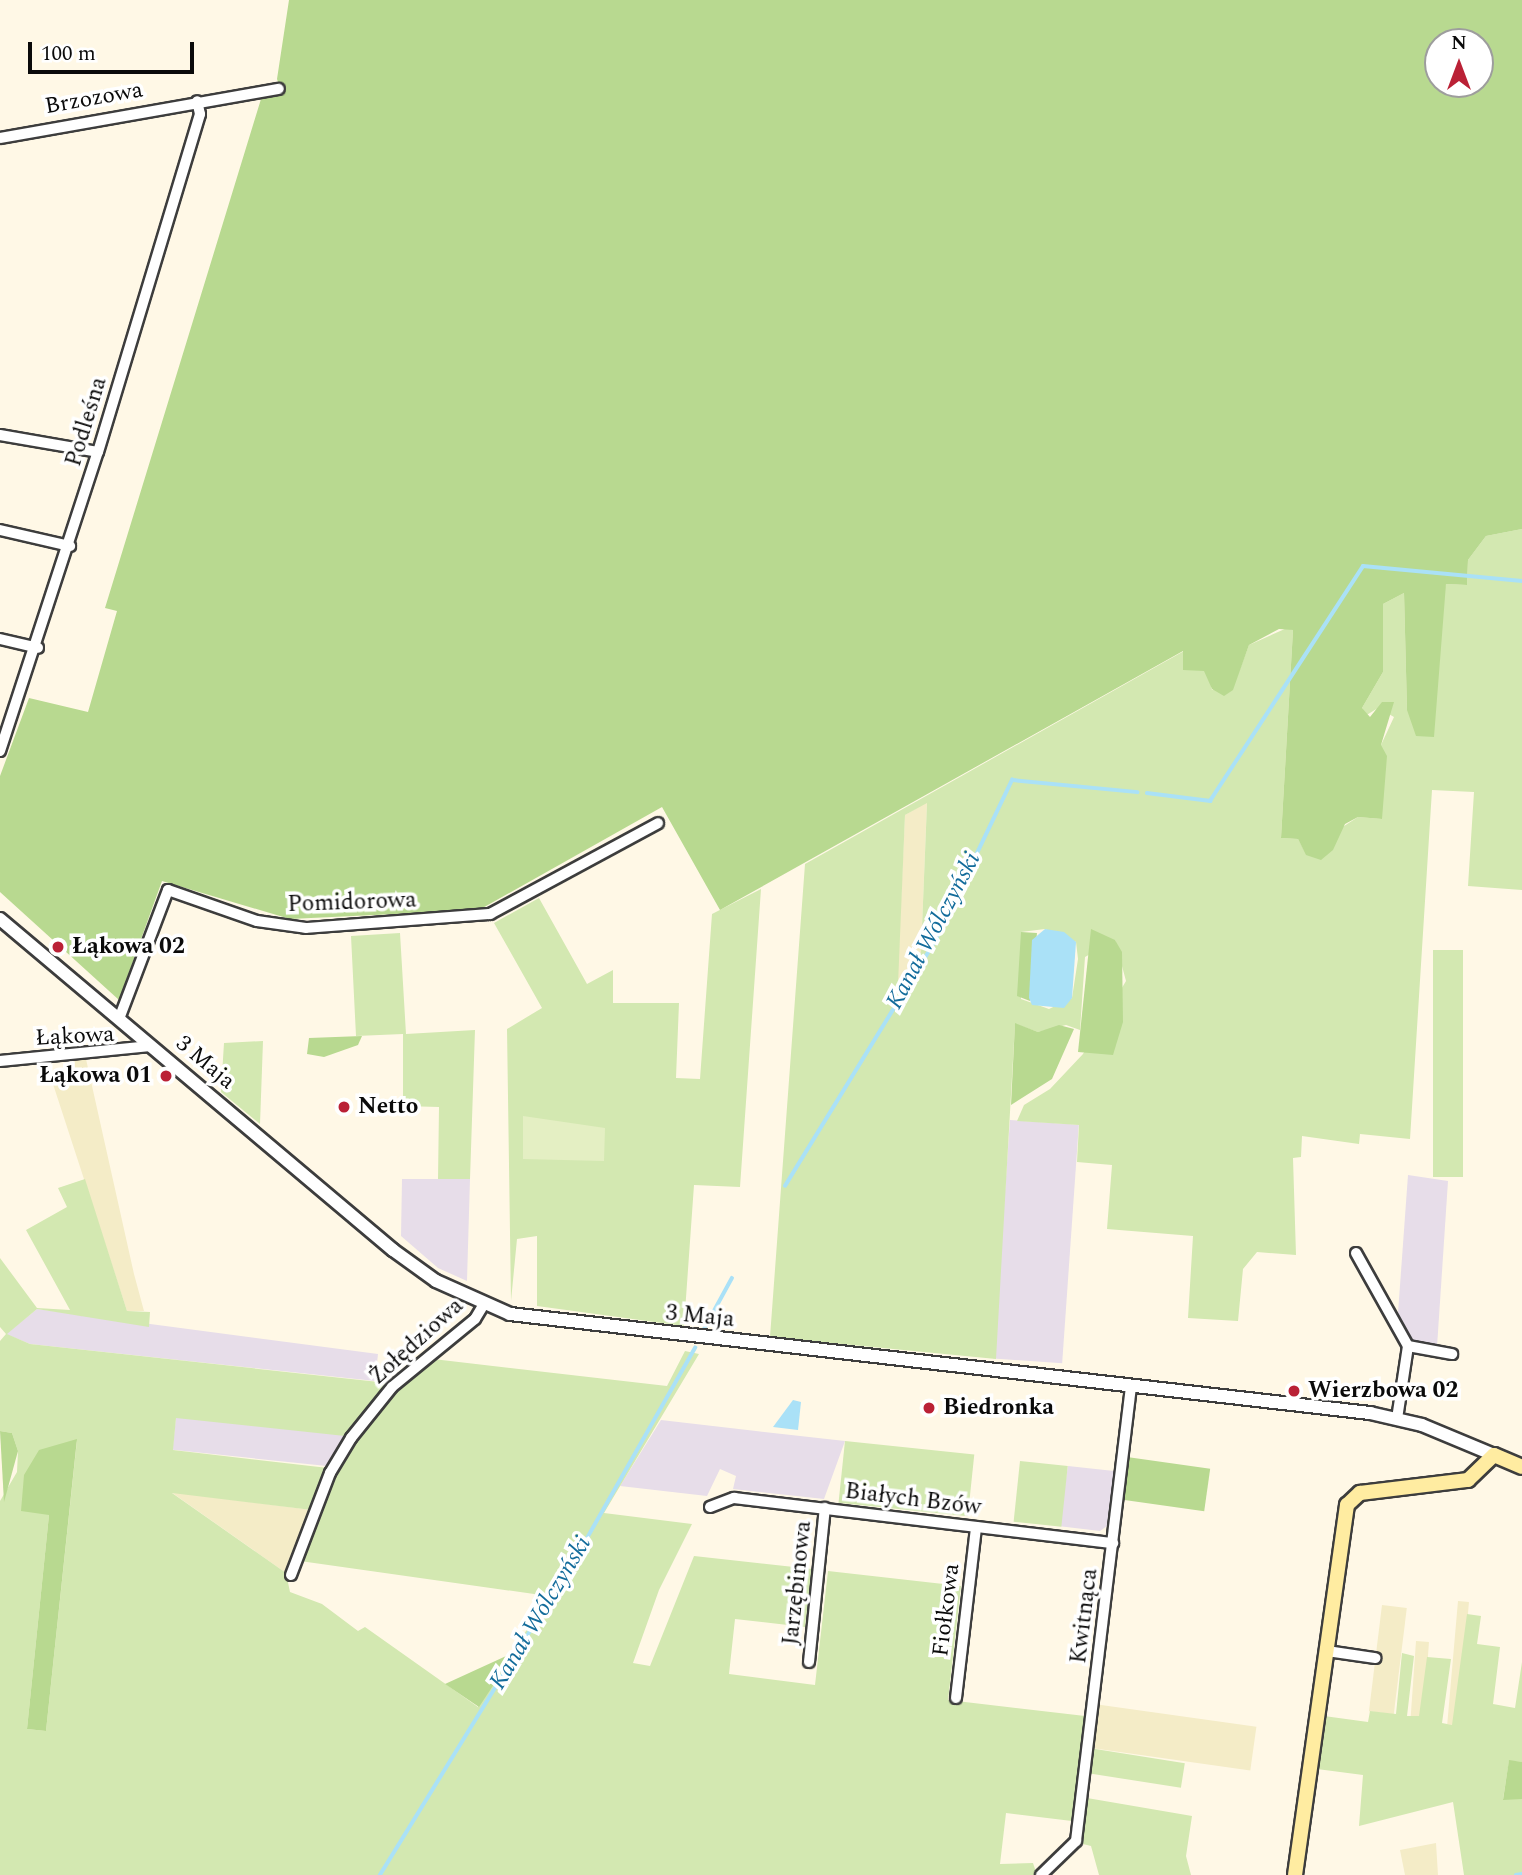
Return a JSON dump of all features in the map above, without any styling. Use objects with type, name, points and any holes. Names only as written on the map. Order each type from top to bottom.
[{"type":"main road","name":"3 Maja","points":[[1494,1455],[1522,1467]]},
{"type":"main road","points":[[1295,1875],[1350,1500],[1366,1492],[1468,1480],[1494,1455]]},
{"type":"street","name":"Brzozowa","points":[[0,138],[279,89]]},
{"type":"street","name":"Podleśna","points":[[0,751],[38,648],[99,452],[200,114],[197,102]]},
{"type":"street","points":[[0,435],[99,452]]},
{"type":"street","points":[[0,530],[70,546]]},
{"type":"street","points":[[0,639],[38,648]]},
{"type":"street","name":"Pomidorowa","points":[[119,1019],[168,890],[257,921],[306,929],[490,915],[658,823]]},
{"type":"street","name":"3 Maja","points":[[0,919],[393,1250],[484,1304],[557,1324],[1131,1385],[1397,1419],[1494,1455]]},
{"type":"street","name":"Łąkowa","points":[[0,1060],[150,1046]]},
{"type":"street","points":[[1356,1253],[1408,1346],[1397,1419]]},
{"type":"street","name":"Żołędziowa","points":[[291,1575],[330,1473],[375,1407],[484,1304]]},
{"type":"street","points":[[1408,1346],[1452,1354]]},
{"type":"street","name":"Kwitnąca","points":[[1041,1875],[1051,1860],[1072,1850],[1131,1385]]},
{"type":"street","name":"Białych Bzów","points":[[710,1507],[734,1498],[1113,1543]]},
{"type":"street","name":"Jarzębinowa","points":[[809,1662],[825,1508]]},
{"type":"street","name":"Fiołkowa","points":[[956,1698],[976,1527]]},
{"type":"street","points":[[1327,1651],[1375,1658]]},
{"type":"shaded area","points":[[927,802],[921,952],[897,986],[905,815]]},
{"type":"shaded area","points":[[86,1059],[144,1311],[127,1311],[52,1081],[77,1077],[73,1060]]},
{"type":"shaded area","points":[[1010,1120],[1079,1125],[1062,1363],[993,1358]]},
{"type":"shaded area","points":[[1408,1175],[1448,1181],[1437,1347],[1408,1340],[1398,1313]]},
{"type":"shaded area","points":[[402,1179],[470,1179],[467,1281],[438,1268],[401,1236]]},
{"type":"shaded area","points":[[37,1309],[378,1354],[375,1381],[30,1344],[6,1334]]},
{"type":"shaded area","points":[[176,1417],[345,1435],[342,1468],[173,1450]]},
{"type":"shaded area","points":[[661,1420],[845,1441],[824,1499],[733,1489],[736,1476],[720,1469],[707,1496],[620,1486]]},
{"type":"shaded area","points":[[1068,1466],[1114,1471],[1107,1526],[1100,1531],[1058,1526]]},
{"type":"shaded area","points":[[171,1492],[312,1510],[286,1573]]},
{"type":"shaded area","points":[[1458,1601],[1469,1602],[1458,1725],[1447,1725]]},
{"type":"shaded area","points":[[1382,1605],[1407,1608],[1394,1714],[1369,1711]]},
{"type":"shaded area","points":[[1416,1641],[1429,1642],[1424,1718],[1411,1717]]},
{"type":"shaded area","points":[[1094,1704],[1256,1727],[1250,1770],[1088,1748]]},
{"type":"shaded area","points":[[1436,1843],[1438,1875],[1405,1875],[1400,1850]]},
{"type":"green space","points":[[289,0],[1522,0],[1522,529],[1486,536],[1468,560],[1467,585],[1446,584],[1434,737],[1416,736],[1407,710],[1404,593],[1383,604],[1383,672],[1362,708],[1370,717],[1382,702],[1394,702],[1381,745],[1387,756],[1382,819],[1358,817],[1345,824],[1333,850],[1321,860],[1306,855],[1298,839],[1281,838],[1293,630],[1279,629],[1249,645],[1233,690],[1224,696],[1212,689],[1204,671],[1183,670],[1183,651],[720,910],[662,807],[479,910],[290,919],[162,881],[119,1000],[0,892],[0,776],[29,698],[88,712],[117,611],[105,608],[261,99],[282,94],[277,79]]},
{"type":"green space","points":[[1522,529],[1522,890],[1468,886],[1474,792],[1432,790],[1410,1139],[1360,1134],[1359,1144],[1302,1136],[1301,1157],[1293,1158],[1296,1255],[1257,1252],[1243,1269],[1238,1321],[1188,1318],[1193,1236],[1107,1229],[1112,1165],[1077,1162],[1079,1125],[1017,1121],[1024,1105],[1050,1089],[1083,1054],[1126,981],[1115,940],[1085,957],[1080,1030],[1066,1025],[1038,1032],[1015,1024],[996,1359],[770,1337],[805,864],[1184,651],[1208,673],[1212,690],[1237,677],[1249,645],[1287,628],[1293,630],[1281,838],[1298,839],[1304,850],[1336,840],[1338,830],[1358,817],[1382,819],[1381,745],[1394,717],[1378,708],[1365,716],[1362,708],[1383,672],[1383,604],[1404,593],[1407,710],[1446,584],[1467,585],[1468,560],[1486,536]],"holes":[[[927,803],[921,952],[898,985],[905,815]],[[1045,929],[1076,942],[1078,959],[1072,998],[1049,1009],[1021,999],[1021,932]]]},
{"type":"green space","points":[[761,889],[740,1187],[694,1185],[684,1326],[537,1306],[537,1236],[517,1239],[511,1301],[507,1029],[542,1008],[494,923],[539,898],[587,984],[613,970],[613,1003],[679,1003],[676,1078],[700,1079],[712,914]]},
{"type":"green space","points":[[1091,929],[1115,940],[1122,952],[1123,1022],[1113,1055],[1078,1052]]},
{"type":"green space","points":[[1021,932],[1037,933],[1030,1001],[1017,996]]},
{"type":"green space","points":[[400,933],[406,1034],[475,1030],[470,1179],[438,1179],[439,1107],[403,1106],[403,1034],[356,1036],[351,936]]},
{"type":"green space","points":[[1433,950],[1463,950],[1463,1177],[1433,1177]]},
{"type":"green space","points":[[1015,1023],[1038,1032],[1059,1025],[1074,1029],[1052,1079],[1011,1105]]},
{"type":"green space","points":[[362,1036],[358,1045],[324,1057],[307,1054],[309,1038]]},
{"type":"green space","points":[[263,1041],[260,1124],[221,1092],[224,1043]]},
{"type":"green space","points":[[523,1116],[605,1128],[604,1161],[523,1159]]},
{"type":"green space","points":[[85,1179],[127,1311],[150,1312],[149,1327],[37,1309],[7,1334],[30,1344],[388,1383],[345,1436],[176,1418],[173,1450],[328,1468],[312,1510],[172,1493],[286,1573],[290,1592],[322,1604],[358,1631],[365,1627],[478,1707],[548,1596],[300,1561],[335,1469],[402,1383],[433,1359],[667,1386],[685,1351],[699,1354],[604,1513],[692,1524],[659,1590],[633,1663],[650,1666],[694,1556],[812,1569],[805,1627],[735,1619],[729,1674],[815,1685],[828,1571],[961,1586],[948,1700],[1085,1716],[1072,1821],[1006,1813],[1000,1864],[1033,1863],[1037,1875],[0,1875],[0,1501],[17,1472],[18,1451],[12,1433],[0,1431],[0,1341],[6,1334],[0,1327],[0,1258],[37,1308],[70,1310],[26,1230],[67,1207],[58,1188]],"holes":[[[77,1440],[46,1731],[27,1729],[49,1515]]]},
{"type":"green space","points":[[0,1431],[12,1433],[18,1451],[4,1502]]},
{"type":"green space","points":[[77,1439],[46,1731],[27,1729],[49,1515],[21,1511],[24,1475],[39,1450]]},
{"type":"green space","points":[[845,1441],[974,1455],[968,1516],[839,1503]]},
{"type":"green space","points":[[1127,1457],[1210,1469],[1204,1511],[1121,1500]]},
{"type":"green space","points":[[1020,1461],[1068,1466],[1061,1527],[1014,1522]]},
{"type":"green space","points":[[1467,1614],[1481,1616],[1477,1644],[1500,1647],[1493,1704],[1515,1708],[1522,1662],[1522,1762],[1509,1761],[1503,1799],[1522,1799],[1522,1875],[1464,1875],[1453,1802],[1359,1826],[1363,1775],[1317,1769],[1324,1716],[1368,1722],[1370,1711],[1396,1714],[1402,1653],[1414,1656],[1407,1716],[1419,1716],[1427,1657],[1451,1659],[1442,1723],[1452,1725]]},
{"type":"green space","points":[[515,1652],[479,1707],[445,1684]]},
{"type":"green space","points":[[1089,1748],[1185,1763],[1181,1788],[1085,1773]]},
{"type":"green space","points":[[1509,1760],[1522,1762],[1522,1799],[1503,1800]]},
{"type":"green space","points":[[1087,1798],[1192,1816],[1186,1856],[1191,1875],[1099,1875],[1091,1846],[1083,1844]]},
{"type":"water","points":[[1045,929],[1064,932],[1076,942],[1072,998],[1064,1008],[1032,1005],[1029,998],[1032,940]]},
{"type":"water","points":[[793,1400],[801,1402],[798,1430],[773,1427]]},
{"type":"waterway","name":"Kanał Wólczyński","points":[[1147,793],[1210,801],[1363,566],[1522,581]]},
{"type":"waterway","name":"Kanał Wólczyński","points":[[785,1186],[934,943],[1012,780],[1137,792]]},
{"type":"waterway","name":"Kanał Wólczyński","points":[[703,1331],[732,1278]]},
{"type":"waterway","name":"Kanał Wólczyński","points":[[380,1875],[582,1547],[695,1348]]},
{"type":"waterway","points":[[1516,1875],[1522,1874]]},
{"type":"place","name":"Łąkowa 02","points":[[58,947]]},
{"type":"place","name":"Łąkowa 01","points":[[166,1076]]},
{"type":"place","name":"Netto","points":[[344,1107]]},
{"type":"place","name":"Wierzbowa 02","points":[[1294,1391]]},
{"type":"place","name":"Biedronka","points":[[929,1408]]}]
